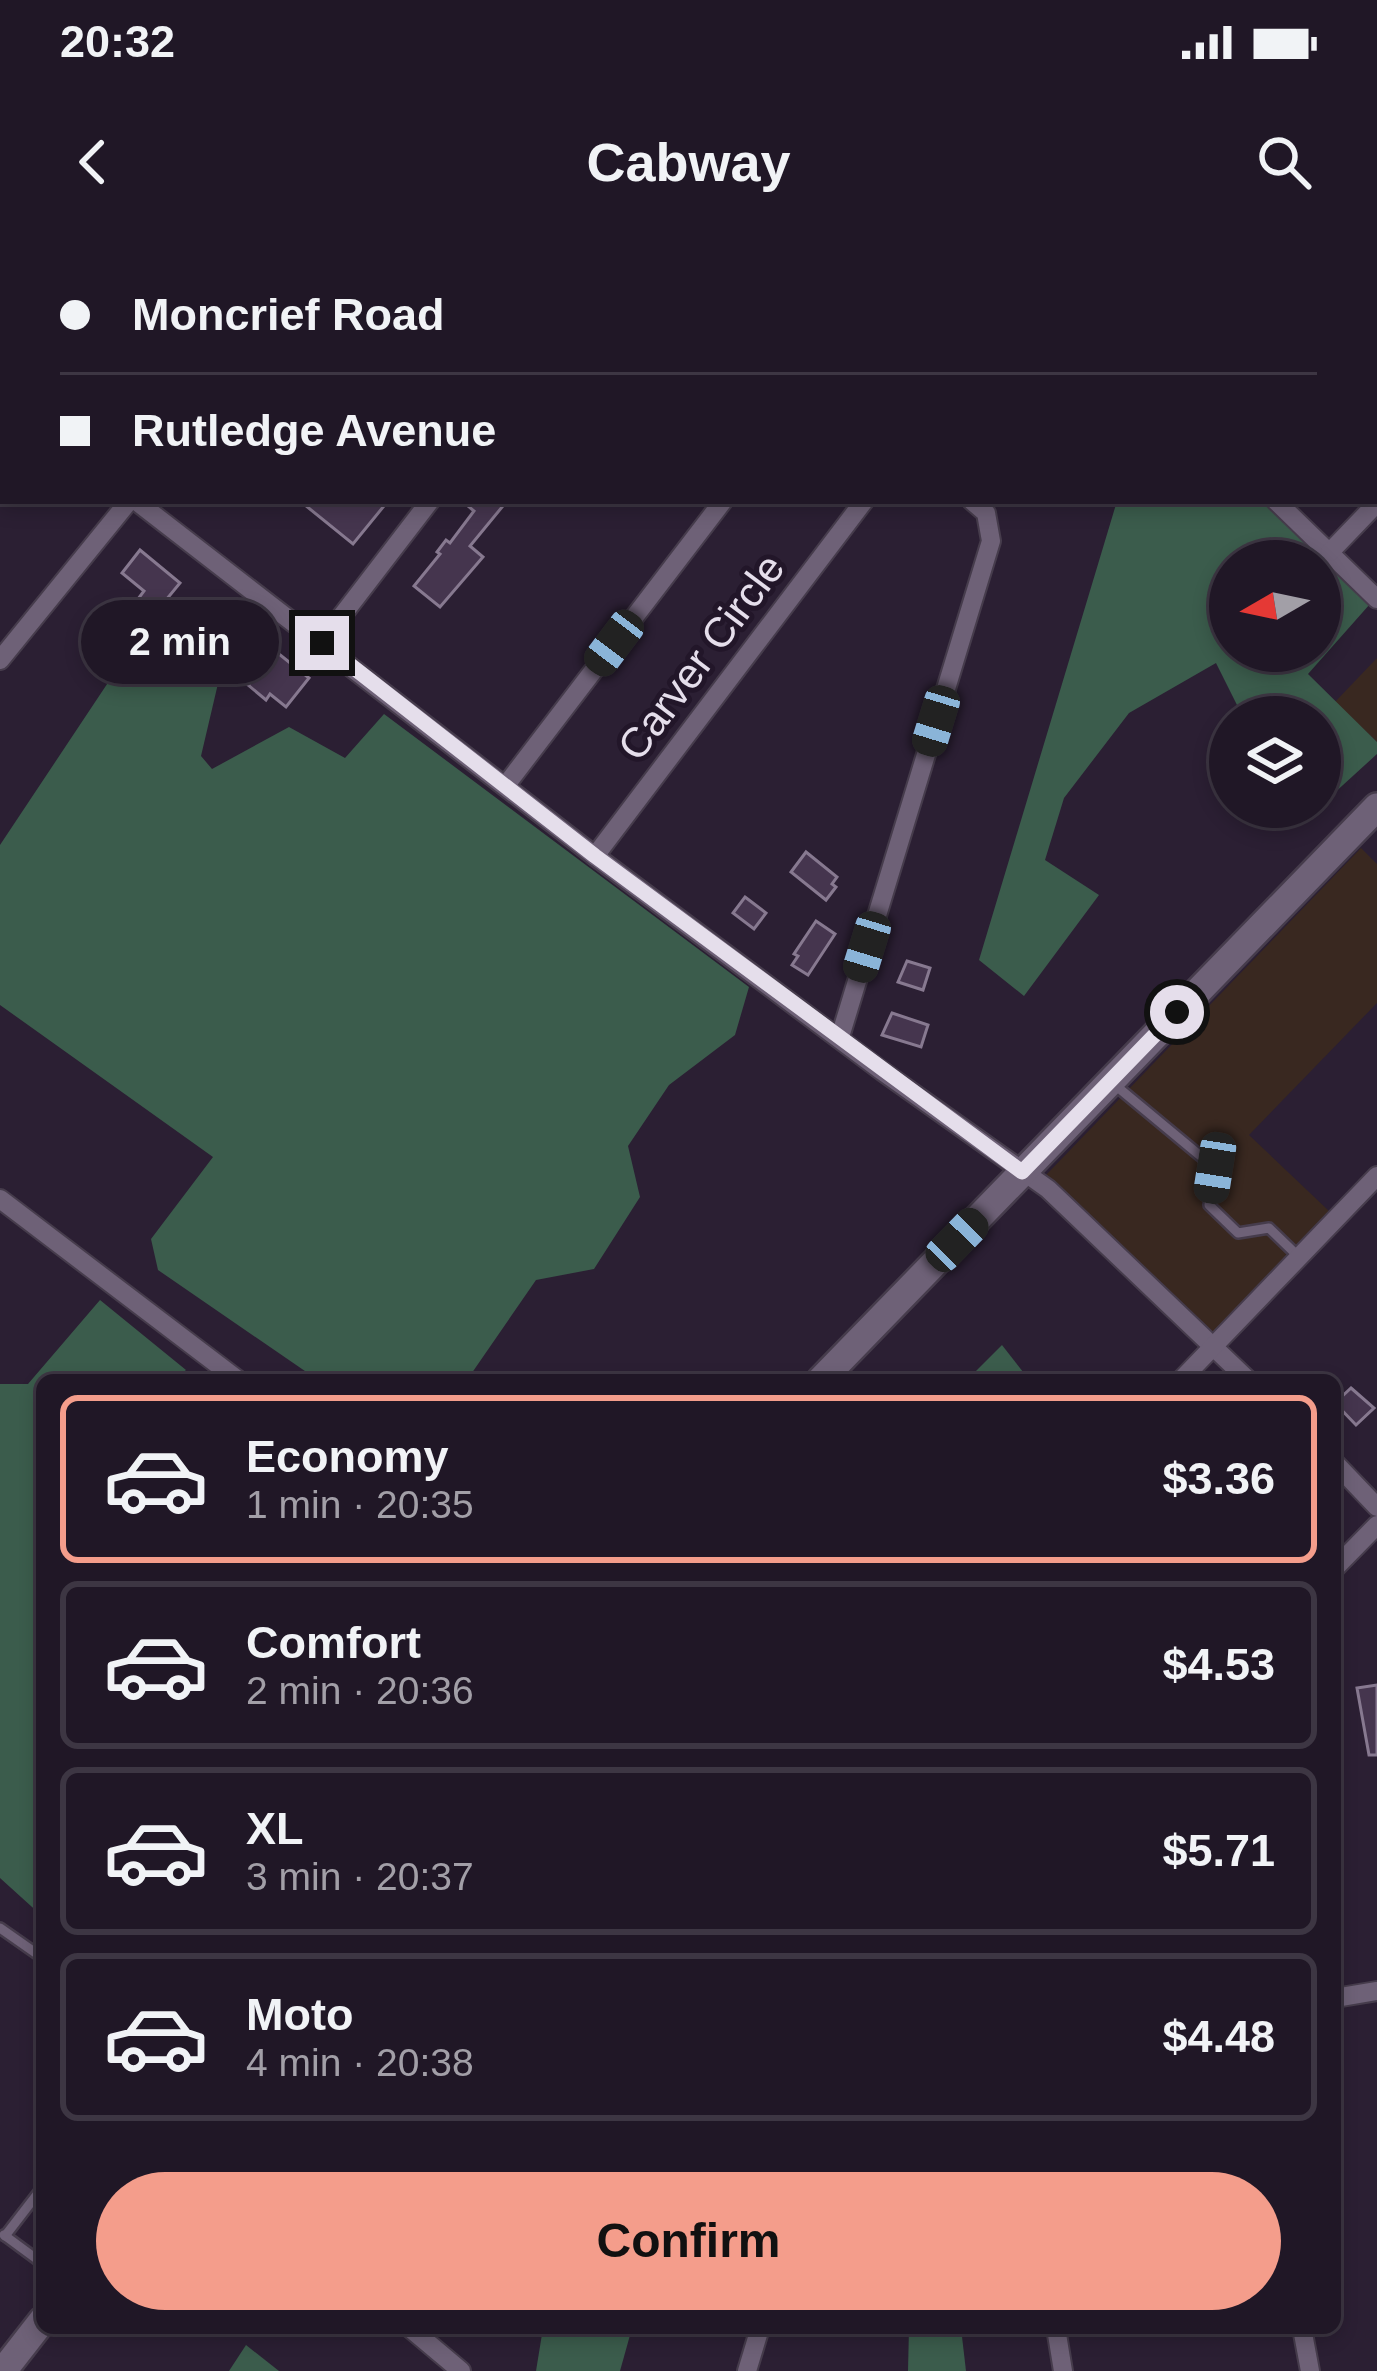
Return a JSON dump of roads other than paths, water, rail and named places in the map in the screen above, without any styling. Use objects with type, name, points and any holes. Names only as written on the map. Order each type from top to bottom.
[{"type":"main road","points":[[827,1374],[1377,806]]},
{"type":"main road","points":[[3,2371],[36,2328]]},
{"type":"street","points":[[0,660],[130,504]]},
{"type":"street","points":[[136,504],[595,856],[1048,1189],[1241,1374]]},
{"type":"street","points":[[322,643],[428,504]]},
{"type":"street","points":[[506,785],[721,504]]},
{"type":"street","name":"Carver Circle","points":[[595,856],[862,504]]},
{"type":"street","points":[[840,1037],[991,541],[986,512],[976,504]]},
{"type":"street","points":[[1279,504],[1316,540]]},
{"type":"street","points":[[1341,541],[1376,504]]},
{"type":"street","points":[[1341,564],[1377,599]]},
{"type":"street","points":[[1186,1374],[1377,1176]]},
{"type":"street","points":[[0,1199],[230,1374]]},
{"type":"street","points":[[1341,1469],[1377,1507]]},
{"type":"street","points":[[1341,1562],[1377,1525]]},
{"type":"street","points":[[1341,1997],[1377,1991]]},
{"type":"street","points":[[417,2334],[461,2371]]},
{"type":"street","points":[[748,2371],[758,2334]]},
{"type":"street","points":[[1057,2334],[1064,2371]]},
{"type":"street","points":[[1303,2334],[1310,2371]]},
{"type":"lane","points":[[1111,1081],[1215,1168],[1209,1205],[1238,1233],[1269,1228],[1299,1257]]},
{"type":"lane","points":[[0,1928],[36,1953]]},
{"type":"lane","points":[[36,2195],[3,2234],[36,2259]]}]
